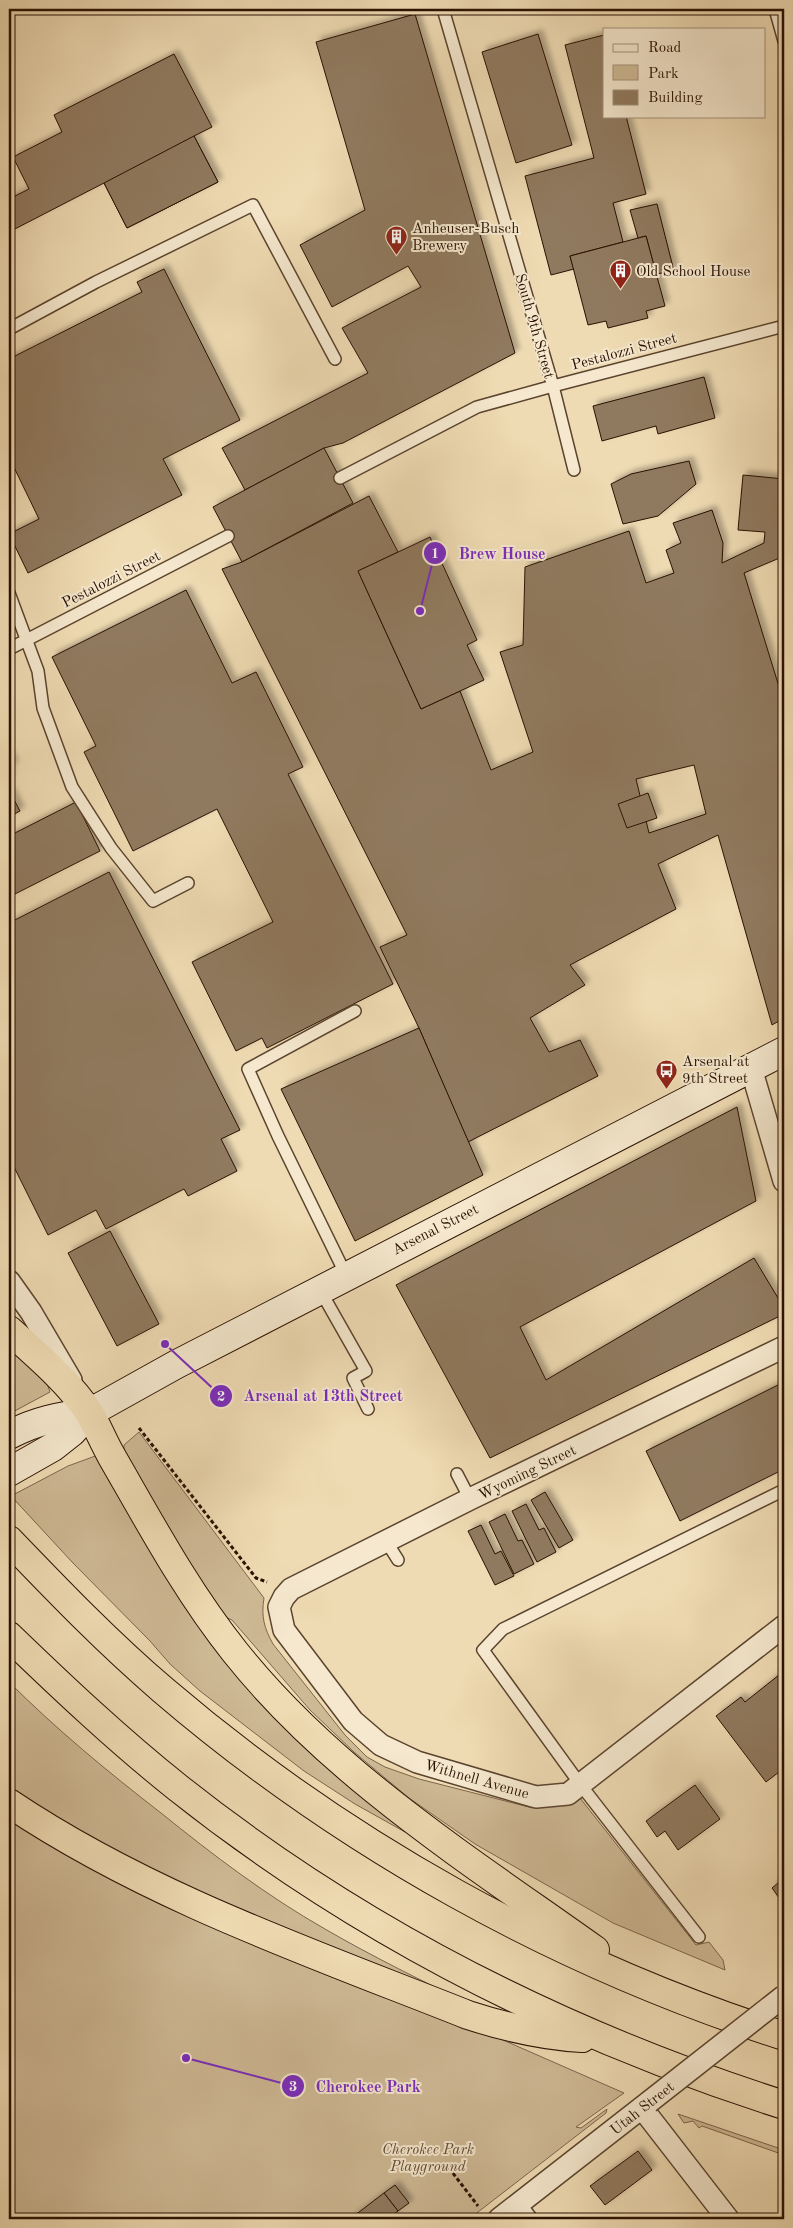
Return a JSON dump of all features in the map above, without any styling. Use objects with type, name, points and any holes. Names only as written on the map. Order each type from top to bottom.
[{"type":"highway","points":[[9,1330],[62,1381],[89,1413],[111,1454],[193,1592],[235,1652],[277,1700],[338,1758],[379,1793],[643,1985]]},
{"type":"highway","points":[[9,1540],[81,1615],[163,1690],[253,1762],[344,1826],[440,1885],[539,1938],[643,1985],[784,2036]]},
{"type":"highway","points":[[9,1636],[98,1721],[177,1787],[270,1856],[366,1917],[465,1974],[603,2040],[784,2105]]},
{"type":"highway","points":[[9,1803],[94,1854],[172,1893],[261,1932],[459,2011],[503,2026],[540,2034],[603,2040]]},
{"type":"main road","name":"Arsenal Street","points":[[9,1472],[38,1456],[72,1432],[89,1413],[177,1364],[346,1275],[784,1051]]},
{"type":"main road","name":"Arsenal Street","points":[[13,1433],[37,1422],[62,1416],[89,1413]]},
{"type":"street","points":[[750,1068],[784,1181]]},
{"type":"street","points":[[9,1281],[31,1312],[89,1413]]},
{"type":"street","name":"Wyoming Street","points":[[279,1607],[291,1589],[470,1499],[784,1347]]},
{"type":"street","name":"Withnell Avenue","points":[[279,1607],[284,1630],[353,1721],[380,1745],[417,1762],[536,1796],[568,1794],[784,1626]]},
{"type":"street","name":"Utah Street","points":[[499,2219],[526,2211],[646,2105],[784,1996]]},
{"type":"street","points":[[646,2105],[728,2219]]},
{"type":"lane","name":"South 9th Street","points":[[443,9],[553,386],[574,470]]},
{"type":"lane","points":[[775,9],[784,41]]},
{"type":"lane","points":[[9,329],[96,282],[253,205],[335,359]]},
{"type":"lane","name":"Pestalozzi Street","points":[[340,478],[477,407],[784,326]]},
{"type":"lane","name":"Pestalozzi Street","points":[[9,649],[228,536]]},
{"type":"lane","points":[[9,593],[28,639],[38,671],[43,708],[72,787],[111,848],[153,901],[188,883]]},
{"type":"lane","points":[[346,1275],[248,1069],[355,1011]]},
{"type":"lane","points":[[320,1290],[366,1371],[353,1378],[368,1410]]},
{"type":"lane","points":[[457,1474],[470,1499]]},
{"type":"lane","points":[[699,1937],[580,1784],[483,1650],[503,1629],[784,1490]]},
{"type":"lane","points":[[386,1542],[398,1560]]},
{"type":"path","points":[[139,1428],[256,1578],[268,1582]]},
{"type":"path","points":[[449,2168],[478,2206]]},
{"type":"green space","points":[[9,1342],[45,1378],[50,1392],[9,1414]]},
{"type":"green space","points":[[139,1432],[264,1598],[264,1622],[273,1644],[345,1735],[367,1757],[385,1767],[419,1779],[529,1807],[559,1805],[580,1798],[696,1945],[709,1942],[723,1960],[725,1970],[613,1923],[475,1844],[409,1798],[354,1752],[310,1710],[232,1620],[225,1617],[186,1560],[124,1453],[124,1445]]},
{"type":"green space","points":[[98,1455],[167,1570],[406,1830],[405,1832],[355,1804],[304,1771],[200,1691],[170,1664],[11,1496],[68,1466]]},
{"type":"green space","points":[[9,1682],[45,1717],[102,1766],[200,1844],[261,1889],[343,1939],[473,2006],[263,1920],[147,1868],[9,1792]]},
{"type":"green space","name":"Cherokee Park Playground","points":[[9,1814],[398,1994],[624,2093],[576,2127],[581,2128],[607,2109],[606,2113],[469,2219],[9,2219]]},
{"type":"green space","points":[[678,2114],[784,2150],[784,2155],[702,2126],[699,2128],[693,2121],[684,2123]]},
{"type":"building","name":"Anheuser-Busch Brewery","points":[[415,14],[515,353],[343,443],[324,448],[245,490],[222,448],[368,373],[342,328],[421,287],[408,266],[332,307],[300,245],[365,210],[316,42]]},
{"type":"building","points":[[538,34],[572,145],[516,163],[482,52]]},
{"type":"building","points":[[603,35],[603,118],[627,118],[646,194],[613,203],[623,242],[570,256],[574,269],[551,275],[525,176],[594,158],[565,45]]},
{"type":"building","points":[[174,54],[212,127],[194,136],[218,182],[127,228],[104,183],[9,232],[9,199],[29,189],[13,157],[62,132],[54,115]]},
{"type":"building","points":[[194,136],[218,182],[127,228],[104,183]]},
{"type":"building","points":[[657,204],[674,271],[656,274],[646,236],[638,238],[630,210]]},
{"type":"building","name":"Old School House","points":[[646,236],[665,306],[646,311],[648,318],[608,328],[606,321],[588,325],[570,256]]},
{"type":"building","points":[[164,269],[240,420],[163,459],[182,495],[28,573],[9,534],[39,519],[9,457],[9,359],[142,292],[137,282]]},
{"type":"building","points":[[704,377],[715,418],[658,434],[656,426],[602,441],[593,406]]},
{"type":"building","points":[[324,448],[353,503],[242,562],[213,507]]},
{"type":"building","points":[[689,461],[696,484],[658,516],[623,524],[611,484],[631,474]]},
{"type":"building","points":[[743,475],[784,479],[782,557],[744,573],[784,703],[784,1018],[772,1025],[718,835],[658,864],[676,909],[570,965],[585,985],[530,1018],[549,1052],[580,1040],[598,1076],[468,1142],[419,1028],[380,947],[407,935],[222,569],[242,562],[369,496],[398,552],[358,571],[421,709],[460,691],[491,770],[533,752],[500,652],[523,645],[525,567],[629,531],[646,583],[674,573],[666,550],[681,543],[673,523],[712,510],[723,543],[722,563],[764,543],[765,532],[738,530]],"holes":[[[694,765],[706,814],[649,833],[636,779]]]},
{"type":"building","points":[[430,537],[477,640],[467,645],[484,680],[421,709],[358,571]]},
{"type":"building","points":[[186,590],[232,683],[256,672],[303,767],[288,774],[393,984],[267,1048],[262,1038],[236,1051],[192,962],[273,922],[217,809],[133,851],[84,752],[96,746],[52,657]]},
{"type":"building","points":[[9,755],[14,765],[10,768],[9,781]]},
{"type":"building","points":[[9,790],[20,811],[9,817]]},
{"type":"building","points":[[648,793],[657,818],[627,828],[618,804]]},
{"type":"building","points":[[76,802],[100,851],[9,897],[9,836]]},
{"type":"building","points":[[109,872],[240,1130],[221,1139],[237,1171],[188,1196],[184,1189],[106,1229],[96,1210],[48,1235],[9,1157],[9,923]]},
{"type":"building","points":[[419,1028],[483,1175],[355,1241],[281,1089]]},
{"type":"building","points":[[737,1107],[756,1201],[520,1327],[546,1380],[754,1258],[784,1308],[784,1314],[490,1458],[396,1285]]},
{"type":"building","points":[[110,1231],[159,1324],[117,1346],[68,1253]]},
{"type":"building","points":[[784,1382],[784,1469],[680,1521],[646,1451]]},
{"type":"building","points":[[545,1492],[573,1540],[559,1548],[531,1500]]},
{"type":"building","points":[[526,1504],[539,1530],[544,1528],[556,1552],[537,1562],[512,1511]]},
{"type":"building","points":[[505,1514],[518,1541],[522,1540],[534,1564],[514,1574],[489,1522]]},
{"type":"building","points":[[481,1525],[495,1554],[501,1551],[514,1576],[495,1585],[468,1531]]},
{"type":"building","points":[[784,1671],[784,1768],[766,1782],[716,1716],[741,1697],[745,1702]]},
{"type":"building","points":[[695,1785],[720,1819],[678,1850],[665,1831],[657,1837],[646,1821]]},
{"type":"building","points":[[784,1878],[784,1905],[772,1888]]},
{"type":"building","points":[[638,2151],[652,2170],[605,2205],[590,2186]]},
{"type":"building","points":[[395,2185],[409,2203],[398,2211],[384,2193]]},
{"type":"building","points":[[384,2193],[398,2211],[388,2219],[350,2219]]},
{"type":"place","name":"Anheuser-Busch Brewery","points":[[396,256]]},
{"type":"place","name":"Old School House","points":[[620,290]]},
{"type":"place","name":"Brew House","points":[[420,611]]},
{"type":"place","name":"Arsenal at 9th Street","points":[[666,1089]]},
{"type":"place","name":"Arsenal at 13th Street","points":[[165,1344]]},
{"type":"place","name":"Cherokee Park","points":[[186,2058]]}]
